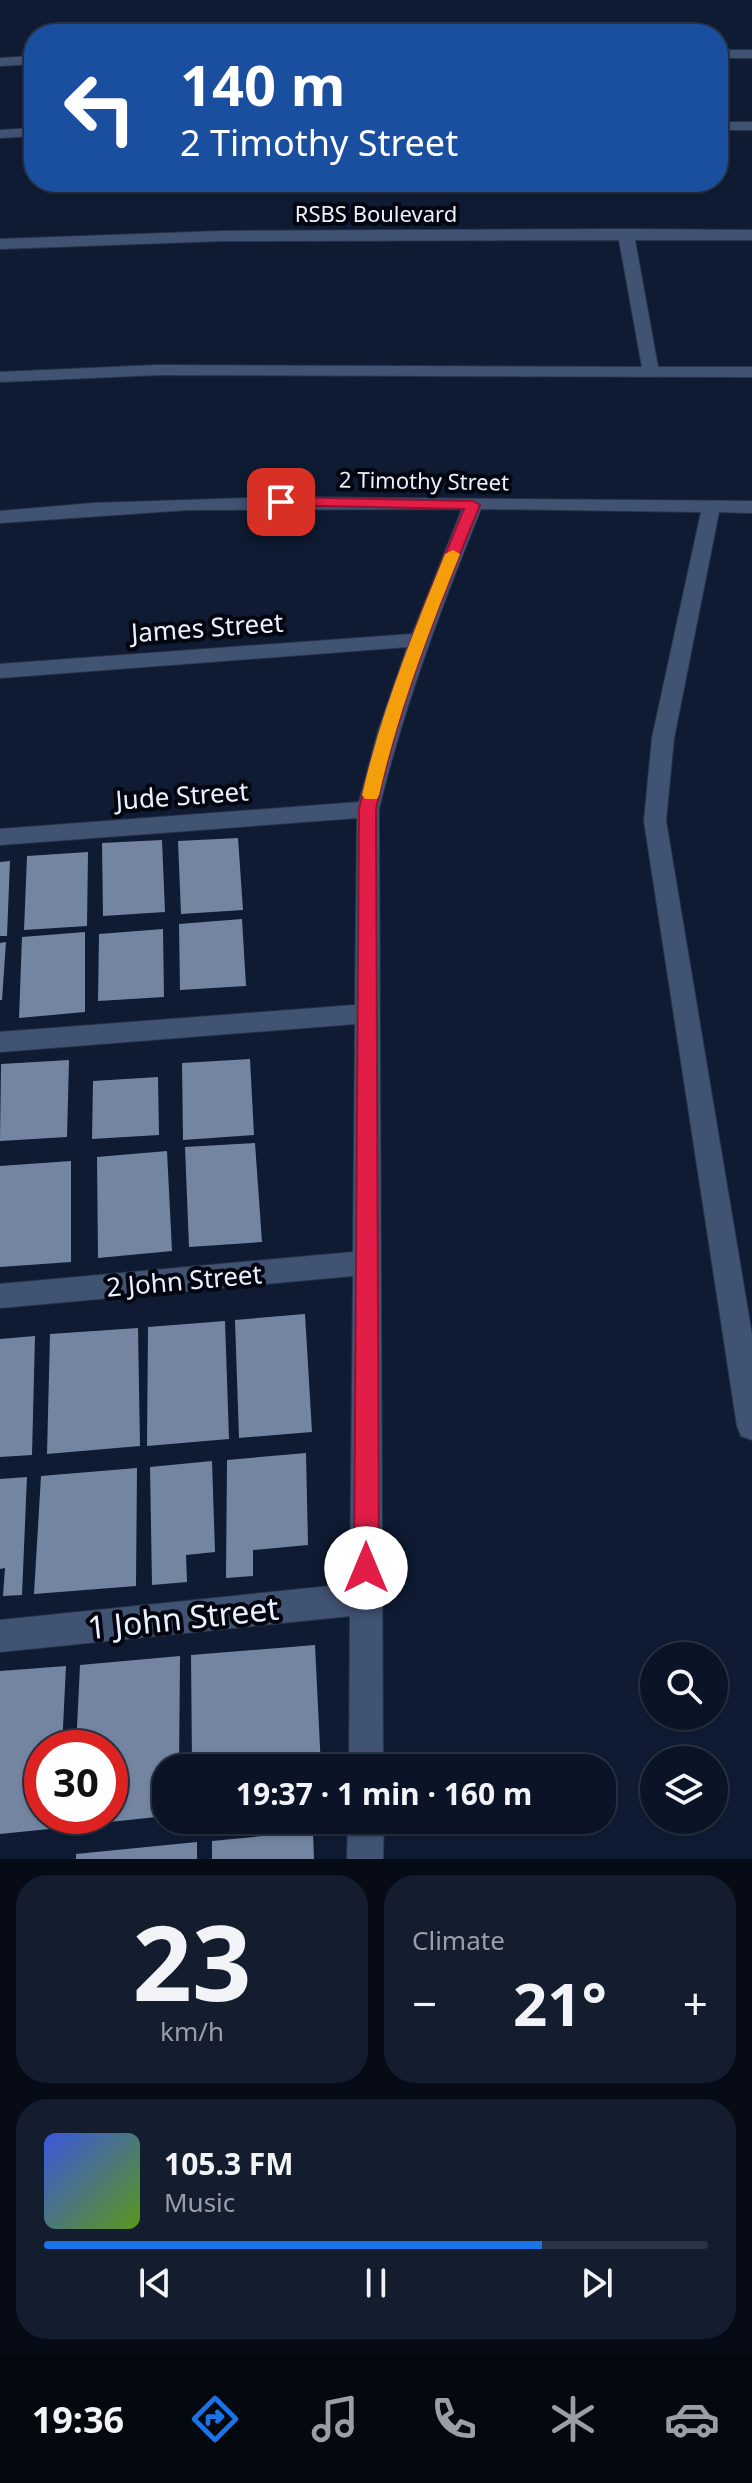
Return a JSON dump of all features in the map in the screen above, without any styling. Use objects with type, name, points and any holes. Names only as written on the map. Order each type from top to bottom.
[{"type":"street","points":[[728,54],[752,54]]},
{"type":"street","points":[[0,62],[24,61]]},
{"type":"street","points":[[728,126],[752,126]]},
{"type":"street","points":[[0,134],[24,133]]},
{"type":"street","points":[[626,234],[651,372]]},
{"type":"street","name":"RSBS Boulevard","points":[[0,244],[223,236],[752,235]]},
{"type":"street","points":[[0,377],[158,370],[752,372]]},
{"type":"street","name":"2 Timothy Street","points":[[0,517],[87,508],[249,501],[752,507]]},
{"type":"street","points":[[366,1754],[368,809],[381,751],[418,640],[473,505]]},
{"type":"street","points":[[711,508],[663,738],[655,821],[752,1426]]},
{"type":"street","name":"James Street","points":[[0,671],[418,640]]},
{"type":"street","name":"Jude Street","points":[[0,837],[368,809]]},
{"type":"street","points":[[0,1042],[366,1014]]},
{"type":"street","name":"2 John Street","points":[[0,1296],[367,1263]]},
{"type":"street","name":"1 John Street","points":[[0,1636],[366,1598]]},
{"type":"street","points":[[365,1859],[366,1834]]},
{"type":"building","points":[[238,838],[243,910],[181,914],[178,841]]},
{"type":"building","points":[[162,840],[165,912],[103,916],[102,843]]},
{"type":"building","points":[[88,852],[87,926],[24,930],[27,856]]},
{"type":"building","points":[[10,861],[7,936],[0,936],[0,862]]},
{"type":"building","points":[[242,919],[246,986],[180,990],[179,924]]},
{"type":"building","points":[[163,929],[164,997],[98,1001],[99,934]]},
{"type":"building","points":[[85,932],[85,1012],[19,1018],[22,937]]},
{"type":"building","points":[[6,942],[2,1000],[0,1000],[0,943]]},
{"type":"building","points":[[250,1059],[254,1135],[183,1140],[182,1063]]},
{"type":"building","points":[[69,1060],[67,1137],[0,1141],[1,1064]]},
{"type":"building","points":[[158,1077],[159,1135],[92,1139],[93,1081]]},
{"type":"building","points":[[255,1143],[262,1242],[189,1247],[185,1147]]},
{"type":"building","points":[[167,1151],[172,1251],[98,1258],[97,1157]]},
{"type":"building","points":[[71,1161],[71,1262],[0,1267],[0,1166]]},
{"type":"building","points":[[305,1314],[312,1432],[239,1438],[235,1320]]},
{"type":"building","points":[[225,1321],[229,1439],[147,1446],[148,1327]]},
{"type":"building","points":[[138,1328],[140,1446],[47,1454],[50,1334]]},
{"type":"building","points":[[35,1336],[32,1455],[0,1457],[0,1339]]},
{"type":"building","points":[[306,1453],[308,1545],[253,1550],[253,1576],[226,1578],[227,1460]]},
{"type":"building","points":[[212,1461],[215,1552],[186,1555],[187,1582],[152,1585],[150,1467]]},
{"type":"building","points":[[137,1468],[136,1586],[34,1594],[41,1476]]},
{"type":"building","points":[[27,1477],[22,1595],[3,1596],[5,1568],[0,1569],[0,1479]]},
{"type":"building","points":[[315,1645],[320,1754],[192,1754],[191,1655]]},
{"type":"building","points":[[180,1656],[179,1754],[152,1754],[152,1817],[128,1820],[128,1730],[77,1730],[80,1665]]},
{"type":"building","points":[[66,1666],[63,1730],[24,1730],[24,1832],[0,1834],[0,1671]]},
{"type":"building","points":[[313,1834],[314,1859],[212,1859],[212,1841]]},
{"type":"building","points":[[197,1842],[197,1859],[76,1859],[76,1854]]},
{"type":"slow traffic","points":[[371,795],[381,751],[418,640],[453,554]]},
{"type":"route","points":[[281,502],[473,505],[418,640],[381,751],[368,809],[366,1568]]}]
